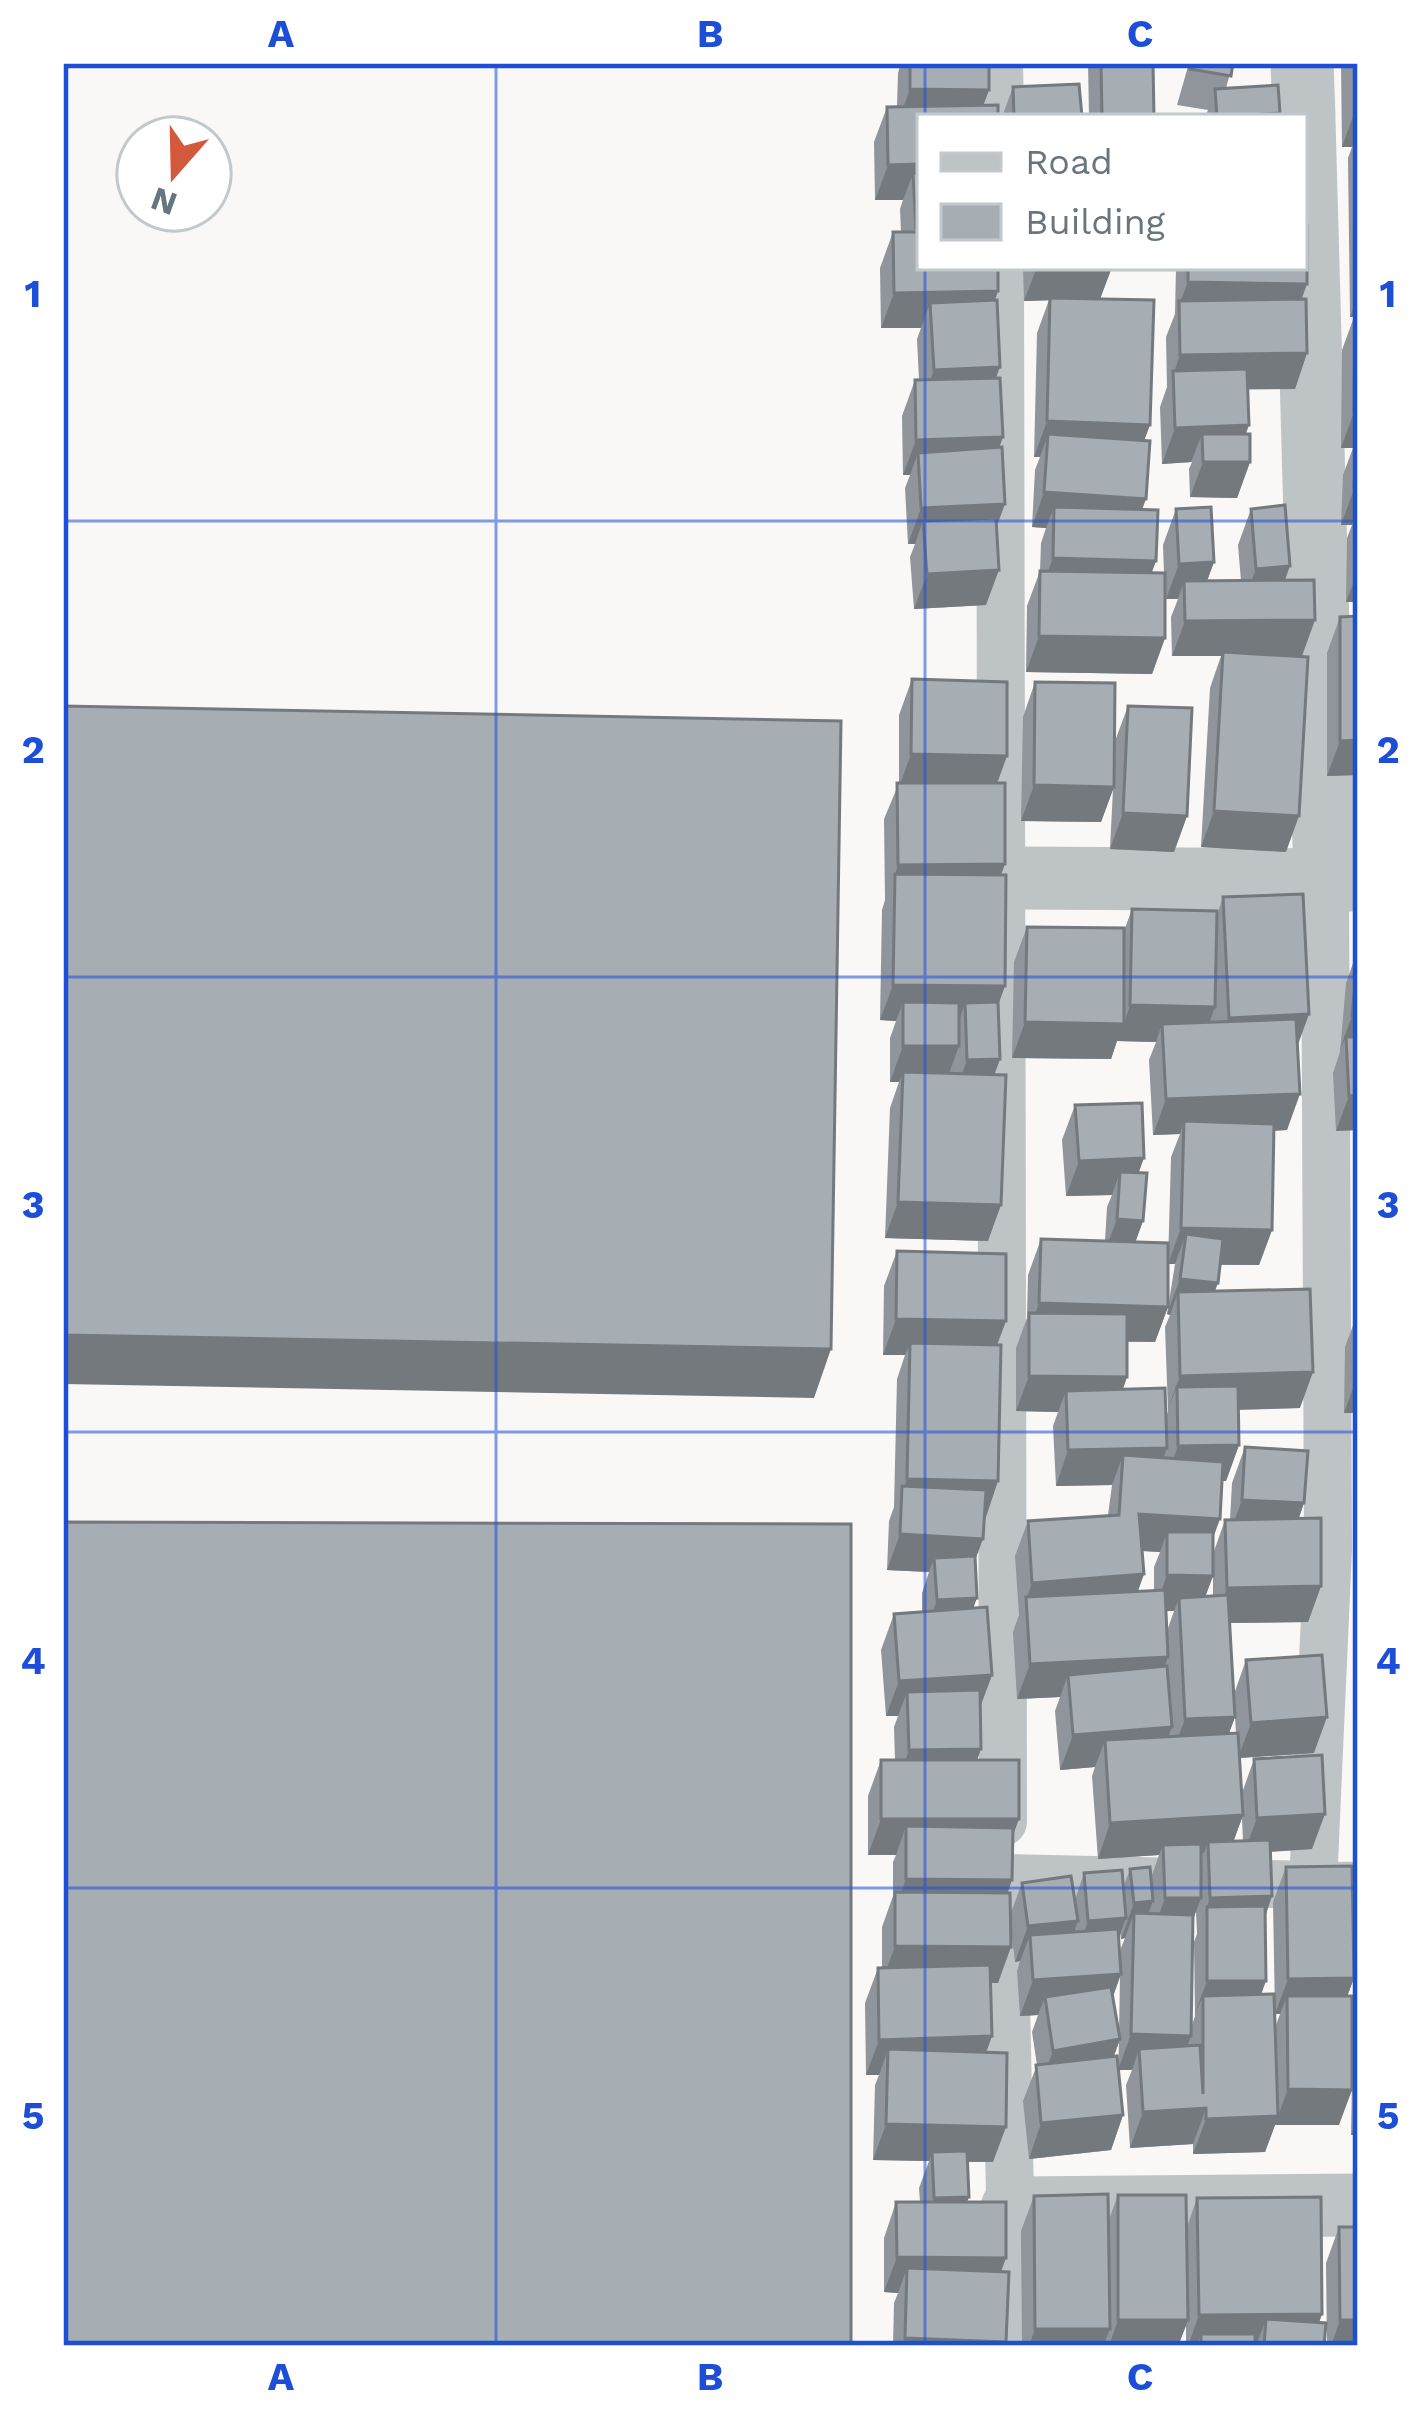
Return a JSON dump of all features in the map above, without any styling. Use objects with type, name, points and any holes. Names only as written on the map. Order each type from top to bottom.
[{"type":"street","points":[[1000,63],[1000,114]]},
{"type":"street","points":[[1302,63],[1304,114]]},
{"type":"street","points":[[1004,1878],[1335,1886],[1328,1550],[1342,880],[1307,178]]},
{"type":"street","points":[[1000,270],[1004,1878],[1013,2346]]},
{"type":"street","points":[[1001,878],[1342,880]]},
{"type":"street","points":[[1328,1550],[1358,1598]]},
{"type":"street","points":[[1012,2208],[1358,2205]]},
{"type":"building","points":[[910,63],[989,63],[989,90],[910,89]]},
{"type":"building","points":[[1101,63],[1153,63],[1154,114],[1102,114]]},
{"type":"building","points":[[1192,63],[1233,63],[1231,76],[1190,69]]},
{"type":"building","points":[[1358,63],[1358,111],[1355,111]]},
{"type":"building","points":[[1079,84],[1082,114],[1014,114],[1013,87]]},
{"type":"building","points":[[1278,85],[1280,113],[1217,114],[1215,89]]},
{"type":"building","points":[[998,105],[998,114],[917,114],[917,164],[888,165],[887,107]]},
{"type":"building","points":[[917,173],[917,228],[916,228],[913,174]]},
{"type":"building","points":[[893,232],[917,232],[917,270],[998,270],[998,291],[894,293]]},
{"type":"building","points":[[1188,270],[1307,270],[1307,284],[1188,282]]},
{"type":"building","points":[[1050,298],[1154,300],[1150,425],[1047,421]]},
{"type":"building","points":[[1306,299],[1307,353],[1180,355],[1179,301]]},
{"type":"building","points":[[997,300],[1000,367],[934,370],[930,303]]},
{"type":"building","points":[[1358,314],[1358,412],[1354,412]]},
{"type":"building","points":[[1247,369],[1249,425],[1175,428],[1173,371]]},
{"type":"building","points":[[1000,378],[1003,437],[916,440],[915,380]]},
{"type":"building","points":[[1048,434],[1150,441],[1146,499],[1044,492]]},
{"type":"building","points":[[1202,434],[1250,434],[1250,462],[1203,462]]},
{"type":"building","points":[[1356,439],[1358,489],[1354,489]]},
{"type":"building","points":[[1002,447],[1005,504],[921,508],[918,453]]},
{"type":"building","points":[[1285,505],[1290,566],[1256,569],[1251,509]]},
{"type":"building","points":[[1054,507],[1158,510],[1156,561],[1053,558]]},
{"type":"building","points":[[1211,507],[1214,562],[1179,564],[1176,509]]},
{"type":"building","points":[[996,518],[999,570],[927,574],[923,521]]},
{"type":"building","points":[[1040,571],[1165,573],[1165,638],[1039,636]]},
{"type":"building","points":[[1314,580],[1315,620],[1185,621],[1184,581]]},
{"type":"building","points":[[1358,616],[1358,740],[1340,741],[1340,617]]},
{"type":"building","points":[[1223,652],[1308,657],[1299,816],[1214,811]]},
{"type":"building","points":[[912,679],[1007,682],[1007,756],[911,754]]},
{"type":"building","points":[[1035,682],[1115,683],[1114,787],[1034,785]]},
{"type":"building","points":[[63,706],[841,721],[831,1349],[63,1335]]},
{"type":"building","points":[[1128,706],[1192,708],[1187,816],[1123,813]]},
{"type":"building","points":[[897,783],[1005,783],[1005,864],[898,865]]},
{"type":"building","points":[[895,874],[1006,875],[1005,986],[893,985]]},
{"type":"building","points":[[1303,894],[1309,1014],[1229,1018],[1223,897]]},
{"type":"building","points":[[1132,909],[1217,911],[1215,1007],[1130,1005]]},
{"type":"building","points":[[1027,927],[1124,928],[1124,1024],[1025,1022]]},
{"type":"building","points":[[1358,953],[1358,1017],[1352,1016]]},
{"type":"building","points":[[903,1002],[959,1003],[959,1046],[903,1046]]},
{"type":"building","points":[[998,1002],[1000,1059],[967,1060],[965,1003]]},
{"type":"building","points":[[1296,1019],[1300,1094],[1166,1099],[1162,1024]]},
{"type":"building","points":[[1346,1037],[1358,1037],[1358,1095],[1349,1096]]},
{"type":"building","points":[[903,1072],[1006,1075],[1001,1205],[898,1202]]},
{"type":"building","points":[[1142,1103],[1144,1158],[1079,1161],[1075,1105]]},
{"type":"building","points":[[1184,1121],[1274,1124],[1272,1230],[1181,1228]]},
{"type":"building","points":[[1120,1172],[1147,1173],[1143,1221],[1117,1219]]},
{"type":"building","points":[[1186,1234],[1223,1239],[1218,1283],[1180,1279]]},
{"type":"building","points":[[1041,1239],[1168,1243],[1168,1307],[1039,1303]]},
{"type":"building","points":[[897,1251],[1006,1254],[1006,1321],[896,1319]]},
{"type":"building","points":[[1310,1289],[1313,1372],[1180,1376],[1178,1292]]},
{"type":"building","points":[[1029,1313],[1127,1314],[1127,1377],[1029,1376]]},
{"type":"building","points":[[910,1343],[1001,1345],[998,1481],[907,1479]]},
{"type":"building","points":[[1238,1386],[1239,1445],[1178,1446],[1177,1387]]},
{"type":"building","points":[[1165,1388],[1167,1448],[1068,1450],[1066,1391]]},
{"type":"building","points":[[1245,1447],[1308,1451],[1304,1503],[1242,1500]]},
{"type":"building","points":[[1123,1455],[1223,1462],[1220,1519],[1139,1514],[1144,1574],[1032,1583],[1028,1521],[1119,1515]]},
{"type":"building","points":[[902,1486],[986,1490],[983,1539],[900,1534]]},
{"type":"building","points":[[1321,1518],[1321,1586],[1227,1588],[1225,1520]]},
{"type":"building","points":[[63,1522],[851,1524],[851,2346],[63,2346]]},
{"type":"building","points":[[1167,1532],[1213,1532],[1213,1576],[1167,1575]]},
{"type":"building","points":[[975,1556],[977,1598],[937,1600],[934,1558]]},
{"type":"building","points":[[1165,1590],[1168,1657],[1030,1664],[1026,1597]]},
{"type":"building","points":[[1228,1595],[1235,1717],[1185,1719],[1179,1598]]},
{"type":"building","points":[[987,1607],[992,1675],[899,1681],[894,1614]]},
{"type":"building","points":[[1322,1655],[1327,1717],[1251,1723],[1246,1660]]},
{"type":"building","points":[[1167,1666],[1172,1727],[1073,1735],[1068,1675]]},
{"type":"building","points":[[980,1690],[981,1749],[909,1750],[907,1692]]},
{"type":"building","points":[[1238,1733],[1243,1815],[1110,1823],[1105,1740]]},
{"type":"building","points":[[1322,1755],[1325,1814],[1257,1818],[1254,1759]]},
{"type":"building","points":[[881,1760],[1019,1760],[1019,1819],[881,1819]]},
{"type":"building","points":[[906,1826],[1013,1828],[1012,1880],[906,1879]]},
{"type":"building","points":[[1270,1840],[1272,1896],[1210,1898],[1208,1842]]},
{"type":"building","points":[[1201,1844],[1201,1898],[1165,1898],[1163,1845]]},
{"type":"building","points":[[1352,1866],[1354,1978],[1288,1979],[1286,1867]]},
{"type":"building","points":[[1150,1867],[1153,1901],[1134,1903],[1130,1869]]},
{"type":"building","points":[[1122,1870],[1126,1918],[1088,1921],[1084,1873]]},
{"type":"building","points":[[1071,1876],[1078,1921],[1028,1926],[1022,1883]]},
{"type":"building","points":[[895,1892],[1010,1893],[1011,1947],[895,1946]]},
{"type":"building","points":[[1265,1906],[1266,1981],[1207,1981],[1207,1907]]},
{"type":"building","points":[[1134,1913],[1193,1915],[1191,2036],[1131,2034]]},
{"type":"building","points":[[1118,1929],[1121,1974],[1033,1980],[1030,1935]]},
{"type":"building","points":[[990,1965],[992,2036],[879,2040],[878,1968]]},
{"type":"building","points":[[1111,1987],[1120,2039],[1053,2051],[1045,1997]]},
{"type":"building","points":[[1274,1994],[1278,2116],[1206,2119],[1206,2108],[1143,2112],[1139,2049],[1200,2045],[1203,2094],[1203,1996]]},
{"type":"building","points":[[1287,1996],[1352,1996],[1352,2090],[1288,2089]]},
{"type":"building","points":[[888,2049],[1007,2053],[1006,2127],[886,2124]]},
{"type":"building","points":[[1117,2056],[1123,2115],[1041,2123],[1036,2065]]},
{"type":"building","points":[[967,2151],[969,2197],[934,2198],[932,2152]]},
{"type":"building","points":[[1108,2194],[1110,2329],[1035,2329],[1034,2196]]},
{"type":"building","points":[[1118,2195],[1186,2195],[1188,2320],[1118,2320]]},
{"type":"building","points":[[1321,2197],[1322,2314],[1199,2315],[1197,2198]]},
{"type":"building","points":[[896,2202],[1006,2202],[1006,2258],[897,2257]]},
{"type":"building","points":[[1339,2227],[1358,2227],[1358,2320],[1340,2320]]},
{"type":"building","points":[[907,2268],[1009,2272],[1006,2342],[905,2338]]},
{"type":"building","points":[[1266,2319],[1326,2323],[1324,2346],[1264,2346]]},
{"type":"building","points":[[1201,2334],[1255,2334],[1255,2346],[1201,2346]]}]
